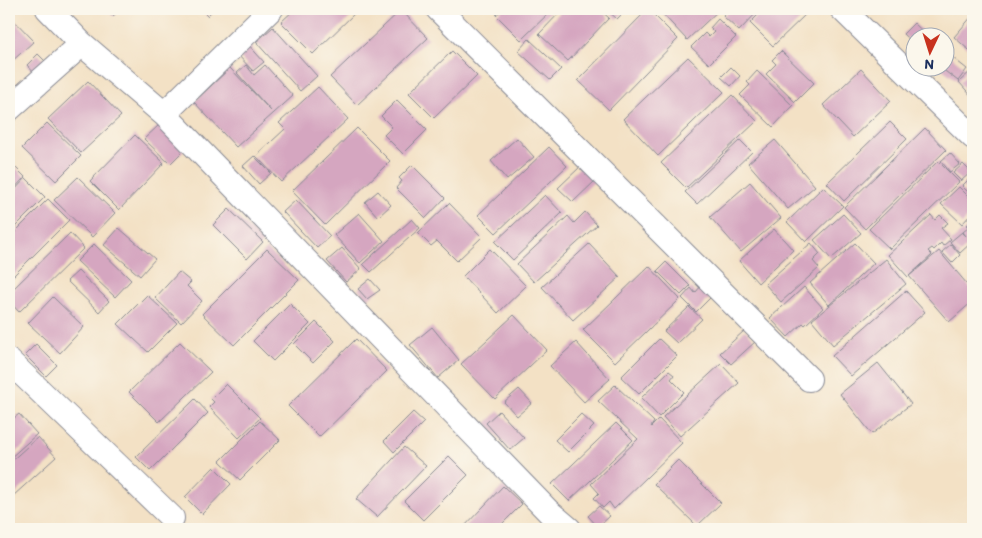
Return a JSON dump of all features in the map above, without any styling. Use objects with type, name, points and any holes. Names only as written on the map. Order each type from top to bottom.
[{"type":"street","points":[[48,9],[82,44],[164,114],[549,512],[569,529]]},
{"type":"street","points":[[164,114],[271,9]]},
{"type":"street","points":[[438,9],[809,379]]},
{"type":"street","points":[[842,9],[973,137]]},
{"type":"street","points":[[9,109],[82,44]]},
{"type":"street","points":[[9,361],[172,518]]},
{"type":"building","points":[[105,9],[121,9],[113,16]]},
{"type":"building","points":[[200,9],[214,9],[207,16]]},
{"type":"building","points":[[295,9],[359,9],[313,54],[281,22]]},
{"type":"building","points":[[503,9],[553,9],[521,40],[496,15]]},
{"type":"building","points":[[563,9],[599,9],[609,18],[568,61],[539,34]]},
{"type":"building","points":[[606,9],[627,9],[617,19]]},
{"type":"building","points":[[648,9],[678,39],[609,110],[578,80]]},
{"type":"building","points":[[658,9],[720,9],[687,40]]},
{"type":"building","points":[[730,9],[760,9],[739,31],[723,16]]},
{"type":"building","points":[[764,9],[803,9],[807,13],[773,46],[750,23]]},
{"type":"building","points":[[401,10],[428,38],[357,105],[330,77]]},
{"type":"building","points":[[9,15],[34,41],[9,64]]},
{"type":"building","points":[[973,15],[973,50],[971,48],[969,50],[954,37]]},
{"type":"building","points":[[718,19],[736,37],[709,64],[691,47],[705,33],[709,37],[714,32],[710,28]]},
{"type":"building","points":[[914,23],[919,28],[909,28]]},
{"type":"building","points":[[273,27],[317,76],[300,91],[256,42]]},
{"type":"building","points":[[529,39],[561,69],[550,80],[518,51]]},
{"type":"building","points":[[247,43],[264,62],[253,71],[236,53]]},
{"type":"building","points":[[452,51],[477,76],[434,118],[409,93]]},
{"type":"building","points":[[781,51],[814,83],[795,102],[766,74],[776,64],[772,60]]},
{"type":"building","points":[[38,54],[47,63],[35,74],[27,65]]},
{"type":"building","points":[[688,57],[724,92],[658,156],[623,119]]},
{"type":"building","points":[[954,59],[967,69],[958,81],[954,78]]},
{"type":"building","points":[[246,65],[254,75],[265,65],[293,96],[236,147],[194,102],[230,68],[271,111],[237,73]]},
{"type":"building","points":[[731,67],[740,76],[731,86],[721,77]]},
{"type":"building","points":[[861,69],[891,101],[853,137],[823,105]]},
{"type":"building","points":[[973,69],[973,98],[959,82]]},
{"type":"building","points":[[757,71],[793,106],[773,127],[740,95],[750,85],[747,82]]},
{"type":"building","points":[[88,81],[121,116],[81,153],[48,119]]},
{"type":"building","points":[[318,87],[348,119],[281,182],[256,156],[285,129],[279,123]]},
{"type":"building","points":[[732,95],[757,121],[686,188],[661,163]]},
{"type":"building","points":[[397,100],[427,130],[403,154],[384,135],[392,127],[381,116]]},
{"type":"building","points":[[890,122],[907,139],[844,201],[827,183]]},
{"type":"building","points":[[47,123],[81,156],[56,181],[22,148]]},
{"type":"building","points":[[159,125],[184,150],[170,164],[144,139]]},
{"type":"building","points":[[357,128],[390,161],[325,225],[292,191]]},
{"type":"building","points":[[925,128],[946,150],[865,229],[844,207]]},
{"type":"building","points":[[135,135],[164,163],[119,210],[90,181]]},
{"type":"building","points":[[517,138],[534,157],[507,180],[491,161]]},
{"type":"building","points":[[740,140],[752,152],[697,204],[685,192]]},
{"type":"building","points":[[775,140],[815,186],[788,209],[748,163]]},
{"type":"building","points":[[549,147],[567,166],[496,233],[478,215]]},
{"type":"building","points":[[950,153],[960,164],[950,172],[941,161]]},
{"type":"building","points":[[254,156],[271,173],[259,184],[243,166]]},
{"type":"building","points":[[9,161],[25,177],[9,194]]},
{"type":"building","points":[[938,161],[959,182],[890,249],[869,229]]},
{"type":"building","points":[[963,164],[971,172],[961,181],[953,173]]},
{"type":"building","points":[[412,165],[445,198],[426,218],[396,188],[402,181],[399,178]]},
{"type":"building","points":[[582,165],[596,180],[573,202],[558,188]]},
{"type":"building","points":[[973,175],[973,197],[962,186]]},
{"type":"building","points":[[78,177],[115,213],[92,237],[54,200]]},
{"type":"building","points":[[26,178],[45,197],[9,233],[9,196]]},
{"type":"building","points":[[750,182],[781,218],[741,252],[710,217]]},
{"type":"building","points":[[823,187],[843,206],[806,242],[787,222]]},
{"type":"building","points":[[959,187],[973,201],[973,212],[962,224],[941,204]]},
{"type":"building","points":[[378,191],[391,205],[378,217],[365,202]]},
{"type":"building","points":[[545,195],[562,213],[513,260],[495,242]]},
{"type":"building","points":[[48,199],[69,220],[9,280],[9,238]]},
{"type":"building","points":[[296,200],[330,236],[317,248],[283,212]]},
{"type":"building","points":[[449,203],[482,237],[457,261],[437,241],[431,246],[418,233]]},
{"type":"building","points":[[229,209],[263,242],[247,259],[213,225]]},
{"type":"building","points":[[585,212],[597,225],[534,282],[517,264],[568,216],[574,223]]},
{"type":"building","points":[[359,213],[384,241],[360,263],[334,235]]},
{"type":"building","points":[[843,214],[861,233],[831,259],[814,240]]},
{"type":"building","points":[[931,215],[935,220],[940,215],[948,223],[941,228],[951,239],[943,246],[941,243],[934,250],[932,248],[928,251],[932,255],[908,277],[888,255]]},
{"type":"building","points":[[412,219],[420,228],[371,272],[363,264]]},
{"type":"building","points":[[973,220],[973,241],[960,253],[950,242],[962,232],[966,236],[963,232]]},
{"type":"building","points":[[119,228],[155,259],[140,276],[104,245]]},
{"type":"building","points":[[774,229],[793,250],[758,283],[739,261]]},
{"type":"building","points":[[70,233],[84,248],[19,312],[9,301],[9,293]]},
{"type":"building","points":[[811,243],[820,254],[813,261],[819,268],[781,302],[765,284]]},
{"type":"building","points":[[855,243],[874,263],[829,305],[810,283]]},
{"type":"building","points":[[94,244],[131,280],[115,297],[77,261]]},
{"type":"building","points":[[589,244],[620,277],[573,320],[542,287]]},
{"type":"building","points":[[951,244],[960,255],[952,263],[942,252]]},
{"type":"building","points":[[342,248],[361,269],[346,282],[327,261]]},
{"type":"building","points":[[267,249],[299,280],[234,345],[202,314]]},
{"type":"building","points":[[490,249],[526,286],[498,313],[463,276]]},
{"type":"building","points":[[939,251],[973,291],[973,301],[949,322],[909,276]]},
{"type":"building","points":[[886,259],[906,284],[833,345],[812,320]]},
{"type":"building","points":[[666,262],[690,286],[681,295],[657,271]]},
{"type":"building","points":[[649,266],[680,299],[615,362],[583,330]]},
{"type":"building","points":[[78,271],[109,301],[99,312],[67,281]]},
{"type":"building","points":[[179,272],[191,282],[187,286],[202,301],[181,323],[155,298]]},
{"type":"building","points":[[370,279],[380,290],[367,299],[358,289]]},
{"type":"building","points":[[702,285],[713,295],[696,312],[682,298],[691,288],[695,293]]},
{"type":"building","points":[[804,287],[823,308],[805,325],[803,323],[788,337],[770,318]]},
{"type":"building","points":[[906,291],[925,312],[851,376],[832,356]]},
{"type":"building","points":[[147,295],[177,323],[148,352],[118,324]]},
{"type":"building","points":[[53,297],[84,327],[60,353],[28,323]]},
{"type":"building","points":[[290,304],[310,324],[273,361],[253,341]]},
{"type":"building","points":[[689,307],[702,319],[677,343],[664,331]]},
{"type":"building","points":[[514,315],[547,350],[495,399],[461,364]]},
{"type":"building","points":[[316,322],[335,341],[313,363],[294,344]]},
{"type":"building","points":[[432,327],[459,360],[438,378],[410,345]]},
{"type":"building","points":[[745,330],[756,341],[731,364],[720,353]]},
{"type":"building","points":[[356,339],[387,371],[319,437],[288,406]]},
{"type":"building","points":[[659,339],[677,356],[639,394],[621,377]]},
{"type":"building","points":[[180,342],[211,372],[159,422],[129,392]]},
{"type":"building","points":[[576,342],[610,379],[584,402],[550,366]]},
{"type":"building","points":[[36,344],[57,365],[46,376],[25,355]]},
{"type":"building","points":[[878,363],[911,404],[872,434],[840,394]]},
{"type":"building","points":[[721,364],[739,383],[680,436],[663,417]]},
{"type":"building","points":[[669,371],[674,375],[671,379],[684,392],[659,417],[641,398]]},
{"type":"building","points":[[226,384],[260,418],[239,438],[209,407],[214,402],[211,399]]},
{"type":"building","points":[[615,385],[654,422],[651,427],[659,419],[682,443],[614,509],[609,502],[603,508],[594,498],[599,493],[591,484],[638,439],[598,401]]},
{"type":"building","points":[[519,389],[532,403],[517,416],[504,402]]},
{"type":"building","points":[[195,399],[208,413],[150,471],[136,457]]},
{"type":"building","points":[[499,411],[524,438],[510,450],[486,423]]},
{"type":"building","points":[[413,412],[424,422],[394,452],[384,441]]},
{"type":"building","points":[[19,414],[37,434],[9,459],[9,422]]},
{"type":"building","points":[[581,414],[594,426],[568,452],[555,440]]},
{"type":"building","points":[[260,421],[280,440],[240,480],[220,461]]},
{"type":"building","points":[[616,423],[633,440],[569,501],[552,484]]},
{"type":"building","points":[[38,437],[56,457],[13,496],[9,491],[9,463]]},
{"type":"building","points":[[404,447],[426,466],[377,517],[356,499]]},
{"type":"building","points":[[449,456],[468,475],[423,520],[404,501]]},
{"type":"building","points":[[678,460],[721,503],[697,526],[654,484]]},
{"type":"building","points":[[214,467],[231,484],[202,514],[185,497]]},
{"type":"building","points":[[503,486],[522,504],[497,529],[462,529]]},
{"type":"building","points":[[599,506],[610,516],[598,527],[588,516]]}]
